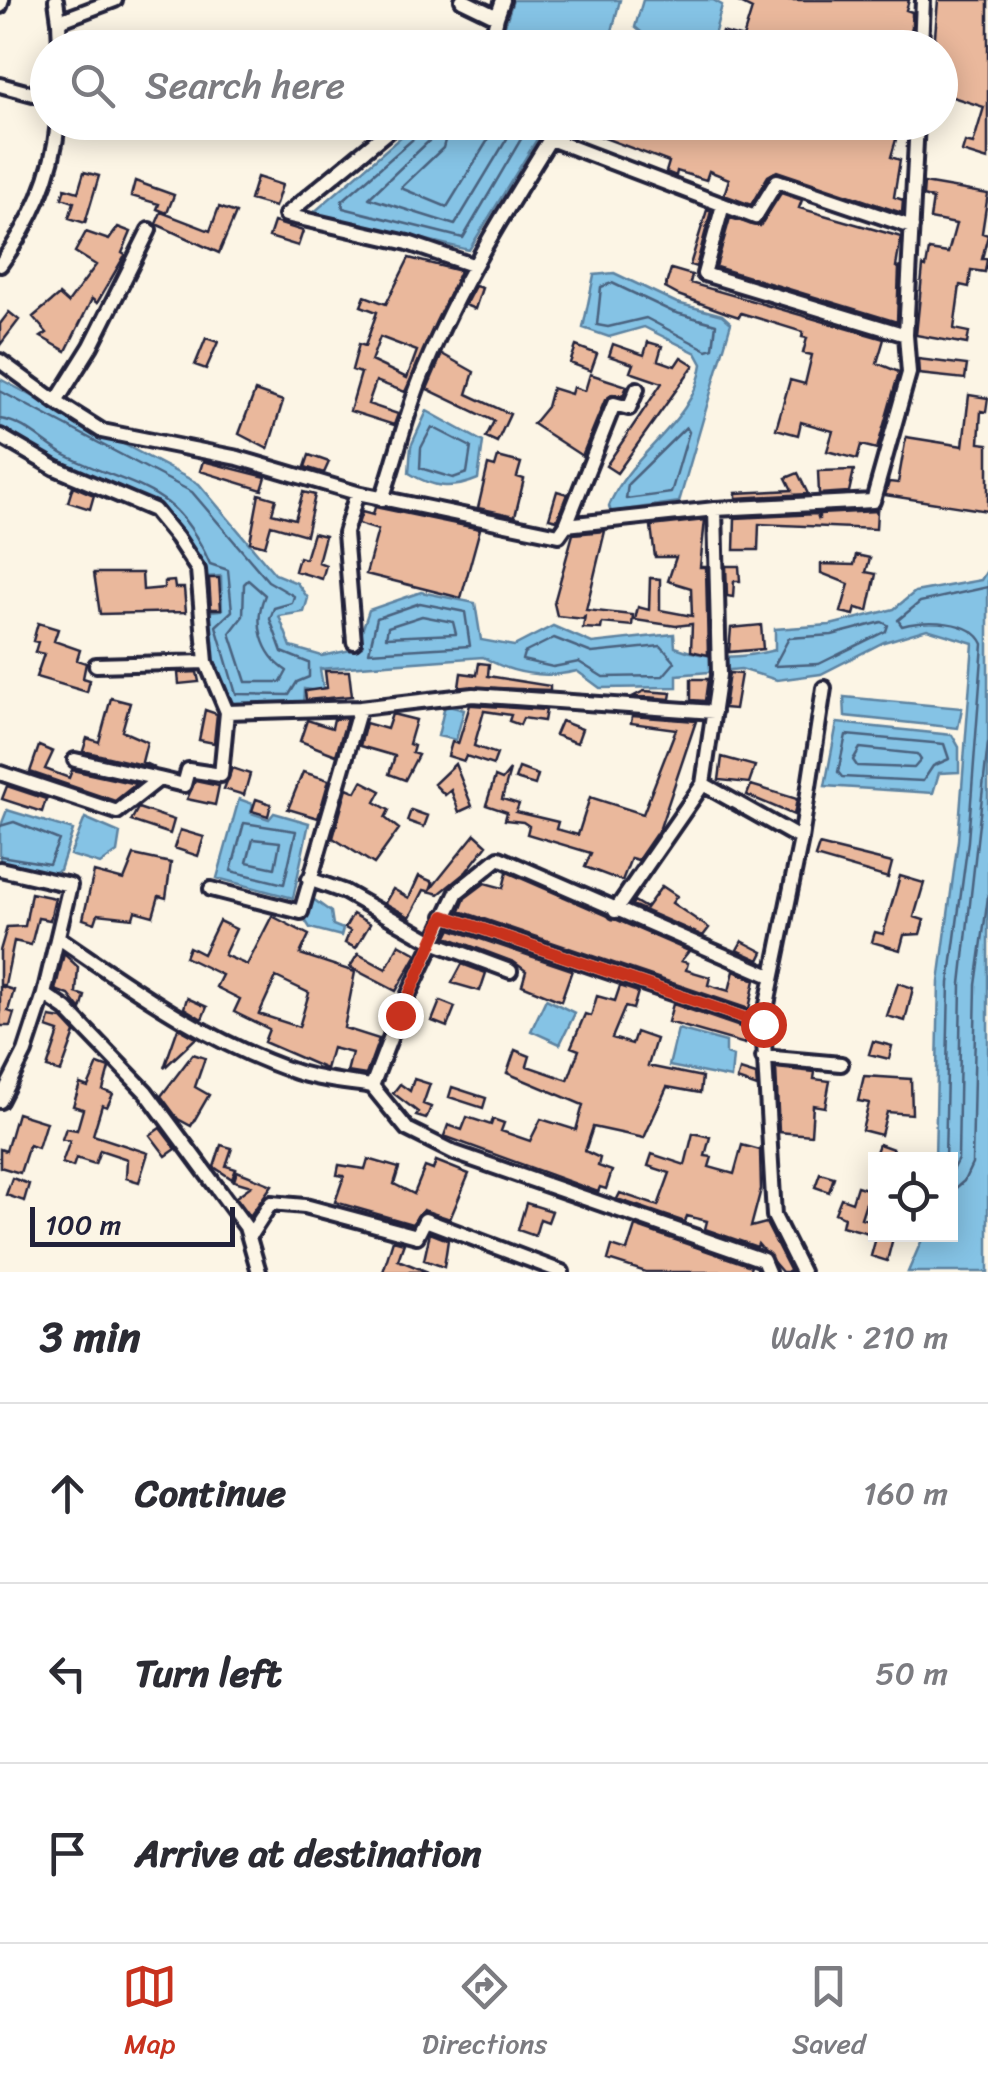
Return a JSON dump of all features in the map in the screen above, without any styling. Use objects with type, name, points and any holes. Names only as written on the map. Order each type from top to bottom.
[{"type":"street","points":[[56,0],[60,30]]},
{"type":"street","points":[[60,21],[115,0]]},
{"type":"street","points":[[462,0],[497,17]]},
{"type":"street","points":[[494,30],[503,0]]},
{"type":"street","points":[[921,30],[923,0]]},
{"type":"street","points":[[0,86],[30,94]]},
{"type":"street","points":[[0,265],[42,196],[55,160],[57,140]]},
{"type":"street","points":[[377,140],[286,216],[408,243],[472,266]]},
{"type":"street","points":[[382,499],[422,372],[472,266],[549,140]]},
{"type":"street","points":[[553,140],[755,217],[777,181],[912,227]]},
{"type":"street","points":[[566,525],[716,510],[874,501],[908,373],[906,335],[916,140]]},
{"type":"street","points":[[723,205],[704,274],[906,335]]},
{"type":"street","points":[[56,402],[91,346],[149,230]]},
{"type":"street","points":[[0,362],[102,431],[238,458],[382,499],[560,535],[614,404],[629,408],[637,389]]},
{"type":"street","points":[[0,436],[55,468],[154,510],[198,570],[206,662],[226,712],[221,775],[188,770],[184,785],[75,760]]},
{"type":"street","points":[[354,642],[345,533],[357,493]]},
{"type":"street","points":[[615,911],[703,784],[718,674],[716,510]]},
{"type":"street","points":[[96,665],[206,662]]},
{"type":"street","points":[[802,1272],[774,1216],[763,1024],[801,839],[824,688]]},
{"type":"street","points":[[226,712],[360,708],[472,696],[714,712]]},
{"type":"street","points":[[211,889],[301,912],[360,708]]},
{"type":"street","points":[[0,772],[118,812],[159,779]]},
{"type":"street","points":[[703,784],[801,839]]},
{"type":"street","points":[[372,1086],[400,1015],[460,887],[499,858],[770,976]]},
{"type":"street","points":[[0,868],[70,885],[44,994],[25,1052],[0,1101]]},
{"type":"street","points":[[310,879],[345,892],[435,942],[510,971]]},
{"type":"street","points":[[444,916],[763,1024]]},
{"type":"street","points":[[59,938],[173,1016],[232,1047],[299,1073],[372,1086],[406,1129],[455,1153],[764,1260],[768,1272]]},
{"type":"street","points":[[44,994],[66,1009],[146,1092],[249,1238],[258,1272]]},
{"type":"street","points":[[763,1057],[840,1064]]},
{"type":"street","points":[[249,1238],[271,1204],[305,1206],[417,1236],[425,1220],[562,1272]]},
{"type":"water","points":[[513,0],[620,0],[612,30],[503,30]]},
{"type":"water","points":[[643,0],[713,0],[722,5],[715,30],[635,27]]},
{"type":"water","points":[[397,140],[537,140],[469,250],[313,213]]},
{"type":"water","points":[[614,273],[677,303],[722,315],[731,323],[679,502],[611,512],[609,506],[631,469],[687,403],[702,364],[696,353],[644,327],[609,337],[583,328],[594,275]]},
{"type":"water","points":[[0,379],[199,484],[275,574],[297,583],[308,598],[304,612],[279,616],[291,647],[322,656],[356,649],[369,610],[421,592],[475,603],[481,640],[514,646],[553,626],[592,643],[674,634],[675,647],[688,651],[725,657],[749,655],[775,650],[775,629],[830,625],[894,609],[915,592],[981,580],[988,569],[988,1272],[908,1272],[921,1242],[958,1242],[958,1152],[935,1152],[939,982],[958,840],[973,643],[927,629],[884,642],[821,674],[777,680],[741,669],[677,675],[677,687],[600,688],[577,671],[529,673],[483,657],[320,669],[324,692],[304,689],[303,705],[229,705],[213,661],[203,612],[222,610],[221,576],[204,577],[176,527],[145,501],[84,477],[0,428]]},
{"type":"water","points":[[427,411],[483,442],[478,479],[443,486],[409,473],[411,446]]},
{"type":"water","points":[[844,697],[962,708],[958,728],[845,716]]},
{"type":"water","points":[[445,705],[464,710],[456,740],[438,736]]},
{"type":"water","points":[[837,723],[952,735],[959,747],[959,772],[939,773],[933,793],[825,786]]},
{"type":"water","points":[[239,799],[253,804],[251,813],[269,819],[274,813],[309,823],[293,898],[217,878]]},
{"type":"water","points":[[7,810],[73,830],[60,870],[38,874],[0,865],[0,828]]},
{"type":"water","points":[[85,818],[120,833],[117,852],[100,864],[70,855]]},
{"type":"water","points":[[313,899],[331,912],[333,925],[343,929],[341,936],[310,928],[305,920]]},
{"type":"water","points":[[546,999],[575,1013],[560,1044],[531,1031]]},
{"type":"water","points":[[678,1029],[726,1042],[726,1054],[733,1056],[731,1078],[669,1066]]},
{"type":"building","points":[[734,0],[909,0],[906,10],[912,12],[912,27],[745,30],[752,9]]},
{"type":"building","points":[[938,0],[988,0],[988,160],[962,152],[965,142],[973,144],[984,107],[958,99],[958,30],[936,30]]},
{"type":"building","points":[[610,140],[896,140],[891,157],[900,160],[894,197],[903,200],[902,213],[777,171],[768,176],[751,205],[724,195],[729,179],[709,171],[706,180],[677,171],[676,176],[666,172],[669,162]]},
{"type":"building","points":[[84,172],[99,176],[85,223],[69,218],[74,202],[62,198],[65,188],[78,192]]},
{"type":"building","points":[[257,177],[282,185],[275,207],[250,200]]},
{"type":"building","points":[[135,181],[174,195],[167,213],[157,209],[159,204],[131,196]]},
{"type":"building","points":[[924,183],[988,194],[982,233],[988,235],[982,259],[987,259],[985,272],[971,270],[969,287],[960,285],[954,329],[969,332],[967,344],[916,335],[923,266],[926,267],[929,250],[948,253],[956,224],[930,219],[933,199],[923,196]]},
{"type":"building","points":[[781,193],[802,200],[799,208],[901,237],[896,267],[897,322],[716,267],[730,218],[760,226]]},
{"type":"building","points":[[219,207],[236,213],[219,253],[156,224],[161,212],[210,231]]},
{"type":"building","points":[[707,210],[711,211],[696,267],[690,265]]},
{"type":"building","points":[[274,222],[303,231],[298,246],[269,237]]},
{"type":"building","points":[[118,227],[131,232],[122,253],[125,255],[97,303],[92,299],[66,351],[41,337],[47,333],[33,317],[59,295],[68,303],[96,265],[75,252],[86,232],[109,240]]},
{"type":"building","points":[[409,258],[460,271],[405,392],[376,381],[368,404],[398,414],[394,425],[350,411],[361,373],[352,370],[359,344],[365,346],[377,312],[361,306],[365,296],[386,304]],"holes":[[[380,337],[417,351],[407,378],[371,361]]]},
{"type":"building","points":[[671,269],[692,275],[690,283],[884,339],[877,363],[899,372],[877,449],[861,445],[857,459],[827,451],[833,431],[801,422],[798,435],[776,429],[790,380],[805,384],[812,355],[803,353],[807,338],[802,337],[803,332],[741,313],[739,317],[678,295],[665,288]]},
{"type":"building","points":[[475,286],[482,288],[475,309],[465,305]]},
{"type":"building","points":[[9,312],[19,320],[0,345],[0,324]]},
{"type":"building","points":[[206,338],[218,342],[206,369],[195,365]]},
{"type":"building","points":[[648,342],[662,346],[658,360],[675,366],[681,357],[694,365],[617,473],[606,466],[662,383],[630,372],[633,364],[609,356],[613,344],[644,355]]},
{"type":"building","points":[[576,346],[597,354],[591,371],[570,363]]},
{"type":"building","points":[[442,354],[474,372],[467,394],[510,414],[497,442],[486,437],[494,421],[427,389]]},
{"type":"building","points":[[918,359],[967,365],[965,379],[919,374]]},
{"type":"building","points":[[590,374],[627,386],[623,396],[613,394],[605,400],[582,456],[533,424],[547,407],[552,388],[571,394],[573,387],[585,391]]},
{"type":"building","points":[[255,391],[283,401],[268,449],[239,434]]},
{"type":"building","points":[[969,395],[988,398],[986,412],[981,411],[979,443],[988,444],[988,511],[885,495],[889,482],[898,483],[906,437],[963,446]]},
{"type":"building","points":[[309,455],[329,462],[324,473],[305,467]]},
{"type":"building","points":[[498,457],[521,463],[517,477],[524,479],[515,516],[478,508],[488,465],[495,467]]},
{"type":"building","points":[[203,461],[266,477],[262,490],[200,471]]},
{"type":"building","points":[[854,470],[849,492],[819,494],[818,471]]},
{"type":"building","points":[[798,473],[808,494],[736,498],[736,493],[792,490],[786,478]]},
{"type":"building","points":[[73,486],[94,495],[90,509],[68,502]]},
{"type":"building","points":[[557,491],[567,494],[557,520],[549,518]]},
{"type":"building","points":[[303,492],[315,495],[306,535],[271,525],[265,546],[250,542],[259,494],[276,499],[272,513],[295,519]]},
{"type":"building","points":[[375,507],[480,529],[461,598],[366,574],[378,530],[358,524],[362,512],[373,515]]},
{"type":"building","points":[[877,511],[876,529],[759,524],[758,550],[734,550],[735,518],[817,514],[819,520],[819,514]]},
{"type":"building","points":[[705,520],[700,567],[706,567],[708,655],[691,651],[692,624],[676,626],[635,620],[638,607],[649,610],[650,578],[660,579],[660,610],[692,616],[691,588],[668,581],[676,557],[655,557],[651,526]]},
{"type":"building","points":[[605,531],[586,610],[633,615],[632,626],[602,623],[601,629],[583,628],[585,615],[584,619],[557,616],[554,603],[573,534]]},
{"type":"building","points":[[313,533],[325,536],[318,562],[326,565],[322,579],[295,571],[299,557],[305,559]]},
{"type":"building","points":[[856,555],[870,558],[866,572],[876,574],[868,611],[856,608],[854,615],[841,612],[849,584],[821,573],[821,564],[854,565]]},
{"type":"building","points":[[726,566],[739,566],[740,581],[734,581],[733,597],[727,596]]},
{"type":"building","points":[[94,573],[142,573],[143,590],[164,588],[164,582],[174,581],[175,588],[184,588],[186,612],[100,614]]},
{"type":"building","points":[[209,578],[219,578],[221,609],[211,609]]},
{"type":"building","points":[[38,623],[58,629],[54,641],[80,650],[77,660],[86,663],[83,678],[90,680],[87,692],[36,677],[44,654],[35,652],[38,642],[33,641]]},
{"type":"building","points":[[761,625],[763,649],[729,652],[731,628]]},
{"type":"building","points":[[479,663],[489,664],[488,676],[550,686],[550,690],[459,687],[461,673],[477,675]]},
{"type":"building","points":[[325,671],[349,671],[352,696],[306,700],[305,691],[327,688]]},
{"type":"building","points":[[197,672],[199,682],[179,684],[178,673]]},
{"type":"building","points":[[729,673],[741,674],[735,709],[724,708]]},
{"type":"building","points":[[691,679],[708,679],[705,701],[691,700]]},
{"type":"building","points":[[644,691],[671,693],[670,699],[634,696]]},
{"type":"building","points":[[111,698],[130,703],[122,731],[147,742],[142,762],[155,768],[83,751],[87,738],[99,742]]},
{"type":"building","points":[[470,705],[546,710],[544,721],[523,718],[520,725],[509,721],[511,715],[484,711],[474,746],[497,754],[493,765],[466,756],[464,761],[448,756],[452,742],[458,744]]},
{"type":"building","points":[[205,710],[217,714],[214,743],[199,740]]},
{"type":"building","points":[[392,714],[416,720],[409,744],[414,746],[412,753],[418,755],[405,780],[389,774],[395,756],[360,746],[366,723],[387,729]]},
{"type":"building","points":[[632,716],[696,721],[660,828],[638,860],[631,858],[622,881],[585,867],[591,853],[527,834],[529,826],[505,820],[507,812],[486,805],[495,777],[502,780],[510,770],[502,799],[519,804],[516,812],[558,822],[556,829],[578,835],[590,797],[643,814],[676,729],[631,723]]},
{"type":"building","points":[[347,718],[336,755],[300,741],[307,720],[332,728],[334,719]]},
{"type":"building","points":[[561,721],[582,729],[577,743],[555,735]]},
{"type":"building","points":[[39,746],[53,752],[45,769],[69,778],[72,770],[136,784],[115,801],[30,772]]},
{"type":"building","points":[[722,757],[755,766],[749,783],[719,780]]},
{"type":"building","points":[[455,764],[472,806],[459,812],[451,790],[445,795],[434,784]]},
{"type":"building","points":[[232,768],[250,774],[244,795],[224,789]]},
{"type":"building","points":[[519,768],[538,775],[535,785],[515,779]]},
{"type":"building","points":[[303,772],[329,780],[318,818],[288,809]]},
{"type":"building","points":[[195,781],[219,786],[215,805],[187,799]]},
{"type":"building","points":[[362,781],[381,791],[375,802],[389,810],[385,818],[399,829],[374,864],[333,838],[347,788],[356,792]]},
{"type":"building","points":[[751,785],[797,799],[794,815],[747,795]]},
{"type":"building","points":[[7,786],[46,799],[42,812],[2,799]]},
{"type":"building","points":[[256,799],[271,804],[268,816],[252,811]]},
{"type":"building","points":[[138,808],[174,820],[170,834],[131,821]]},
{"type":"building","points":[[411,810],[428,816],[424,827],[407,821]]},
{"type":"building","points":[[180,830],[204,837],[198,856],[174,848]]},
{"type":"building","points":[[475,834],[487,845],[466,872],[439,894],[424,890],[410,917],[385,903],[393,889],[409,898],[419,876],[433,882],[430,890]]},
{"type":"building","points":[[819,845],[892,863],[888,878],[815,857]]},
{"type":"building","points":[[134,855],[171,863],[166,898],[159,896],[153,916],[135,911],[133,918],[98,914],[95,923],[83,919],[94,872],[124,880]]},
{"type":"building","points":[[507,872],[689,951],[681,961],[688,963],[686,970],[710,977],[708,985],[729,991],[734,971],[755,980],[749,1009],[460,911],[465,898],[485,883],[503,888]]},
{"type":"building","points":[[900,876],[924,883],[914,917],[924,920],[920,934],[904,935],[900,950],[872,942],[875,932],[883,934]]},
{"type":"building","points":[[662,886],[677,896],[672,903],[709,928],[703,936],[632,905],[634,901],[646,908]]},
{"type":"building","points":[[31,893],[55,898],[50,920],[38,918],[31,945],[14,941],[5,985],[0,985],[0,951],[7,927],[25,926]]},
{"type":"building","points":[[353,914],[370,924],[356,948],[345,943],[350,931],[345,928]]},
{"type":"building","points":[[272,916],[309,935],[300,954],[355,972],[344,1028],[379,1039],[366,1075],[347,1072],[352,1053],[332,1048],[326,1069],[264,1042],[269,1029],[234,1012],[240,999],[216,987],[222,975],[185,957],[189,947],[203,954],[219,921],[236,929],[224,955],[247,965]],"holes":[[[276,977],[309,993],[299,1027],[259,1014]]]},
{"type":"building","points":[[451,929],[572,970],[561,1001],[522,985],[526,971],[514,962],[447,937]]},
{"type":"building","points":[[742,941],[763,952],[759,960],[737,950]]},
{"type":"building","points":[[399,944],[417,954],[396,991],[350,967],[358,954],[386,969]]},
{"type":"building","points":[[64,954],[78,967],[76,993],[85,996],[81,1010],[69,995],[55,990]]},
{"type":"building","points":[[462,964],[486,973],[480,991],[452,983]]},
{"type":"building","points":[[898,983],[913,988],[905,1021],[887,1016]]},
{"type":"building","points":[[0,986],[14,990],[8,1011],[14,1013],[10,1026],[0,1026]]},
{"type":"building","points":[[620,986],[638,992],[633,1009],[625,1007],[612,1038],[632,1044],[636,1032],[656,1039],[648,1066],[702,1077],[700,1093],[667,1087],[644,1138],[593,1127],[585,1151],[600,1158],[598,1166],[612,1171],[606,1189],[600,1187],[598,1192],[444,1136],[448,1125],[462,1130],[467,1117],[491,1125],[493,1119],[504,1123],[501,1131],[530,1141],[541,1119],[576,1130],[583,1105],[507,1073],[515,1050],[530,1056],[527,1066],[568,1080],[579,1050],[571,1047],[585,1014],[591,1016],[597,996],[615,1001]]},
{"type":"building","points":[[187,998],[207,1007],[202,1019],[184,1008]]},
{"type":"building","points":[[440,1001],[455,1007],[447,1027],[432,1021]]},
{"type":"building","points":[[673,1004],[749,1030],[745,1044],[668,1022]]},
{"type":"building","points":[[50,1017],[62,1019],[75,1033],[61,1072],[47,1068],[59,1032],[47,1028]]},
{"type":"building","points":[[178,1028],[196,1038],[164,1068]]},
{"type":"building","points":[[873,1041],[892,1046],[889,1059],[869,1054]]},
{"type":"building","points":[[193,1054],[205,1058],[195,1087],[209,1095],[191,1126],[178,1119],[161,1096]]},
{"type":"building","points":[[98,1064],[109,1068],[103,1090],[113,1094],[107,1107],[102,1105],[93,1135],[148,1153],[139,1182],[126,1178],[127,1159],[100,1150],[95,1164],[76,1158],[73,1167],[62,1163],[70,1141],[62,1139],[66,1128],[77,1130],[83,1109],[73,1106],[80,1084],[88,1087]]},
{"type":"building","points":[[776,1068],[815,1072],[814,1079],[830,1081],[825,1107],[813,1105],[811,1135],[779,1132]]},
{"type":"building","points":[[740,1070],[756,1075],[757,1087],[737,1080]]},
{"type":"building","points":[[864,1076],[911,1079],[912,1114],[887,1112],[881,1135],[862,1130],[869,1103],[858,1101]]},
{"type":"building","points":[[414,1079],[430,1084],[423,1104],[431,1107],[426,1119],[416,1116],[418,1112],[393,1093],[400,1084],[410,1091]]},
{"type":"building","points":[[452,1087],[486,1098],[483,1108],[449,1097]]},
{"type":"building","points":[[17,1113],[46,1122],[38,1148],[29,1145],[20,1173],[0,1167],[0,1149],[6,1151]]},
{"type":"building","points":[[160,1128],[176,1149],[166,1156],[150,1135]]},
{"type":"building","points":[[693,1133],[710,1137],[705,1156],[712,1157],[709,1167],[734,1174],[742,1145],[760,1150],[761,1189],[751,1227],[766,1223],[791,1272],[782,1272],[758,1244],[757,1247],[705,1229],[707,1221],[687,1216],[685,1222],[617,1199],[620,1193],[658,1206],[670,1173],[648,1166],[652,1154],[685,1165]]},
{"type":"building","points":[[879,1144],[893,1149],[892,1152],[876,1152]]},
{"type":"building","points":[[221,1145],[232,1148],[226,1166],[236,1169],[232,1179],[214,1167]]},
{"type":"building","points":[[368,1159],[399,1168],[394,1184],[414,1194],[425,1167],[433,1170],[436,1161],[469,1174],[450,1219],[423,1210],[412,1224],[335,1202],[344,1176],[337,1175],[339,1165],[365,1169]]},
{"type":"building","points":[[237,1171],[272,1185],[250,1216],[236,1197],[251,1186],[234,1181]]},
{"type":"building","points":[[820,1173],[834,1177],[829,1192],[815,1187]]},
{"type":"building","points":[[12,1178],[29,1184],[24,1201],[6,1195]]},
{"type":"building","points":[[857,1186],[868,1189],[861,1218],[868,1220],[868,1233],[842,1226],[844,1217],[835,1213],[841,1198],[852,1202]]},
{"type":"building","points":[[526,1203],[552,1211],[548,1222],[540,1219],[535,1236],[518,1230]]},
{"type":"building","points":[[635,1226],[751,1266],[749,1272],[646,1272],[608,1260],[612,1246],[627,1251]]},
{"type":"building","points":[[430,1233],[448,1240],[444,1267],[424,1260]]},
{"type":"building","points":[[393,1240],[404,1243],[398,1260],[428,1272],[383,1272]]},
{"type":"building","points":[[875,1242],[892,1242],[887,1261],[871,1256]]},
{"type":"route","points":[[400,1015],[444,916],[763,1024]]}]
